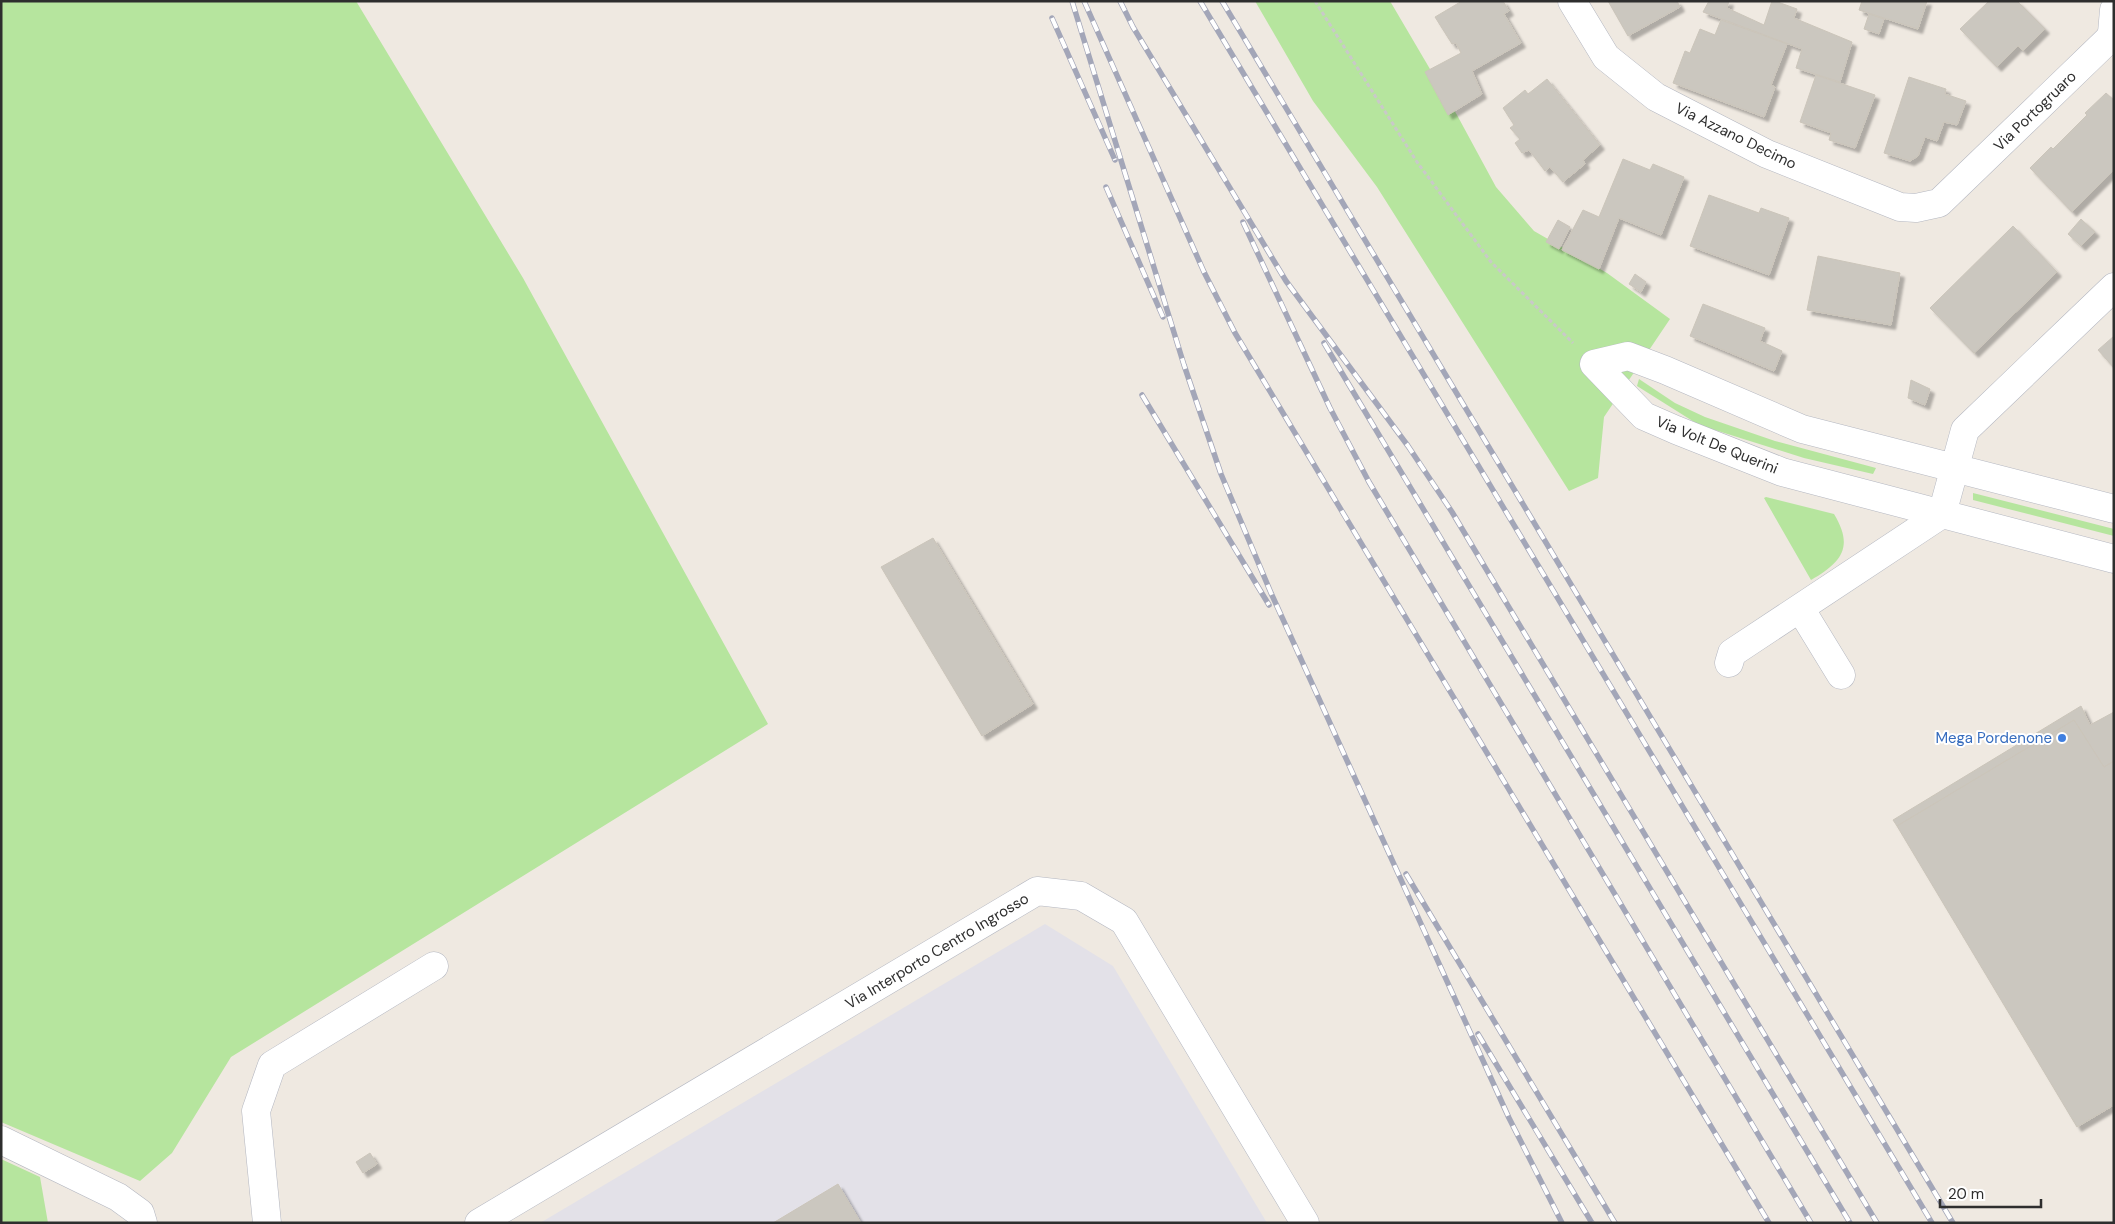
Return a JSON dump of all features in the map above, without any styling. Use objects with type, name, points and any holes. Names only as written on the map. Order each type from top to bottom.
[{"type":"street","name":"Via Azzano Decimo","points":[[1572,1],[1606,57],[1656,97],[1767,154],[1900,207],[1916,208],[1939,203]]},
{"type":"street","name":"Via Portogruaro","points":[[1939,203],[2109,39],[2112,33],[2114,10]]},
{"type":"street","points":[[1728,663],[1732,653],[1942,514],[1965,430],[2114,287]]},
{"type":"street","points":[[1594,364],[1628,356],[1802,429],[2114,509]]},
{"type":"street","name":"Via Volt De Querini","points":[[1594,364],[1644,416],[1782,472],[2114,559]]},
{"type":"street","points":[[1800,608],[1842,674]]},
{"type":"street","name":"Via Interporto Centro Ingrosso","points":[[479,1223],[1038,891],[1082,896],[1124,921],[1305,1223]]},
{"type":"street","points":[[267,1223],[256,1111],[272,1065],[434,966]]},
{"type":"street","points":[[1,1140],[118,1197],[140,1213],[143,1223]]},
{"type":"path","points":[[1315,1],[1417,162],[1491,262],[1594,364]]},
{"type":"shaded area","points":[[1045,924],[1113,966],[1267,1223],[540,1223]]},
{"type":"green space","points":[[1,1],[356,1],[523,278],[768,724],[231,1057],[172,1153],[140,1181],[1,1122]]},
{"type":"green space","points":[[1255,1],[1390,1],[1457,115],[1496,187],[1534,231],[1607,273],[1670,319],[1604,417],[1598,478],[1569,491],[1377,187],[1313,101]]},
{"type":"green space","points":[[1639,379],[1675,403],[1705,417],[1775,441],[1876,468],[1873,474],[1804,458],[1699,425],[1637,386]]},
{"type":"green space","points":[[1973,493],[2114,529],[2114,536],[1973,500]]},
{"type":"green space","points":[[1764,498],[1834,514],[1840,526],[1844,545],[1842,553],[1837,560],[1811,580]]},
{"type":"green space","points":[[1,1159],[40,1177],[48,1223],[1,1223]]},
{"type":"building","points":[[1462,1],[1503,1],[1509,11],[1504,14],[1521,43],[1472,71],[1482,94],[1448,115],[1425,72],[1461,53],[1456,43],[1452,44],[1435,17]]},
{"type":"building","points":[[1608,1],[1677,1],[1680,7],[1628,36]]},
{"type":"building","points":[[1709,1],[1729,1],[1727,8],[1764,25],[1772,1],[1775,1],[1797,9],[1794,18],[1852,42],[1840,82],[1796,68],[1802,49],[1703,12]]},
{"type":"building","points":[[1862,1],[1927,1],[1918,29],[1859,10]]},
{"type":"building","points":[[1989,1],[2017,1],[2045,29],[2023,51],[2018,46],[1997,67],[1960,29]]},
{"type":"building","points":[[1869,14],[1884,19],[1879,34],[1864,29]]},
{"type":"building","points":[[1721,20],[1787,44],[1771,85],[1775,87],[1764,117],[1673,83],[1685,51],[1690,53],[1700,29],[1715,35]]},
{"type":"building","points":[[1816,75],[1875,95],[1855,148],[1829,140],[1831,133],[1800,122]]},
{"type":"building","points":[[1909,77],[1946,89],[1945,94],[1966,101],[1957,125],[1944,122],[1937,141],[1925,137],[1918,156],[1910,161],[1884,153]]},
{"type":"building","points":[[1547,79],[1600,145],[1583,160],[1585,164],[1563,182],[1550,167],[1545,171],[1529,150],[1522,153],[1515,143],[1520,139],[1510,128],[1514,125],[1503,108],[1525,90],[1528,94]]},
{"type":"building","points":[[2106,93],[2114,100],[2114,170],[2072,212],[2030,168],[2051,147],[2053,149],[2087,115],[2085,113]]},
{"type":"building","points":[[1623,159],[1650,170],[1653,164],[1684,177],[1661,235],[1619,218],[1599,269],[1562,250],[1583,210],[1599,217]]},
{"type":"building","points":[[1709,195],[1759,213],[1761,208],[1789,218],[1769,275],[1690,246]]},
{"type":"building","points":[[2081,219],[2095,232],[2081,246],[2068,234]]},
{"type":"building","points":[[1558,220],[1570,227],[1559,249],[1546,242]]},
{"type":"building","points":[[2013,226],[2057,272],[1974,353],[1930,308]]},
{"type":"building","points":[[1818,256],[1900,273],[1891,325],[1807,310]]},
{"type":"building","points":[[1635,274],[1646,282],[1641,292],[1629,284]]},
{"type":"building","points":[[1703,304],[1765,328],[1760,341],[1782,351],[1774,371],[1690,336]]},
{"type":"building","points":[[2114,336],[2114,368],[2098,350]]},
{"type":"building","points":[[1911,380],[1930,389],[1925,405],[1908,398]]},
{"type":"building","points":[[933,538],[1033,704],[982,736],[881,567]]},
{"type":"building","points":[[2081,706],[2090,725],[2114,712],[2114,761],[2104,767],[2074,720],[1897,826],[1893,820]]},
{"type":"building","points":[[2074,720],[2104,767],[2114,761],[2114,1105],[2077,1127],[1897,826]]},
{"type":"building","points":[[370,1153],[377,1164],[363,1173],[356,1162]]},
{"type":"building","points":[[838,1184],[861,1223],[773,1223]]},
{"type":"railway","points":[[1072,1],[1184,365],[1221,474],[1271,593],[1509,1118],[1562,1223]]},
{"type":"railway","points":[[1084,1],[1204,272],[1235,333],[1769,1223]]},
{"type":"railway","points":[[1120,1],[1133,27],[1286,281],[1408,446],[1452,512],[1877,1223]]},
{"type":"railway","points":[[1200,1],[1932,1223]]},
{"type":"railway","points":[[1222,1],[1953,1223]]},
{"type":"railway","points":[[1052,18],[1115,160]]},
{"type":"railway","points":[[1106,187],[1163,317]]},
{"type":"railway","points":[[1243,222],[1330,408],[1369,482],[1811,1223]]},
{"type":"railway","points":[[1324,343],[1850,1223]]},
{"type":"railway","points":[[1142,395],[1269,605]]},
{"type":"railway","points":[[1406,874],[1615,1223]]},
{"type":"railway","points":[[1478,1034],[1592,1223]]},
{"type":"place","name":"Mega Pordenone","points":[[2062,738]]}]
